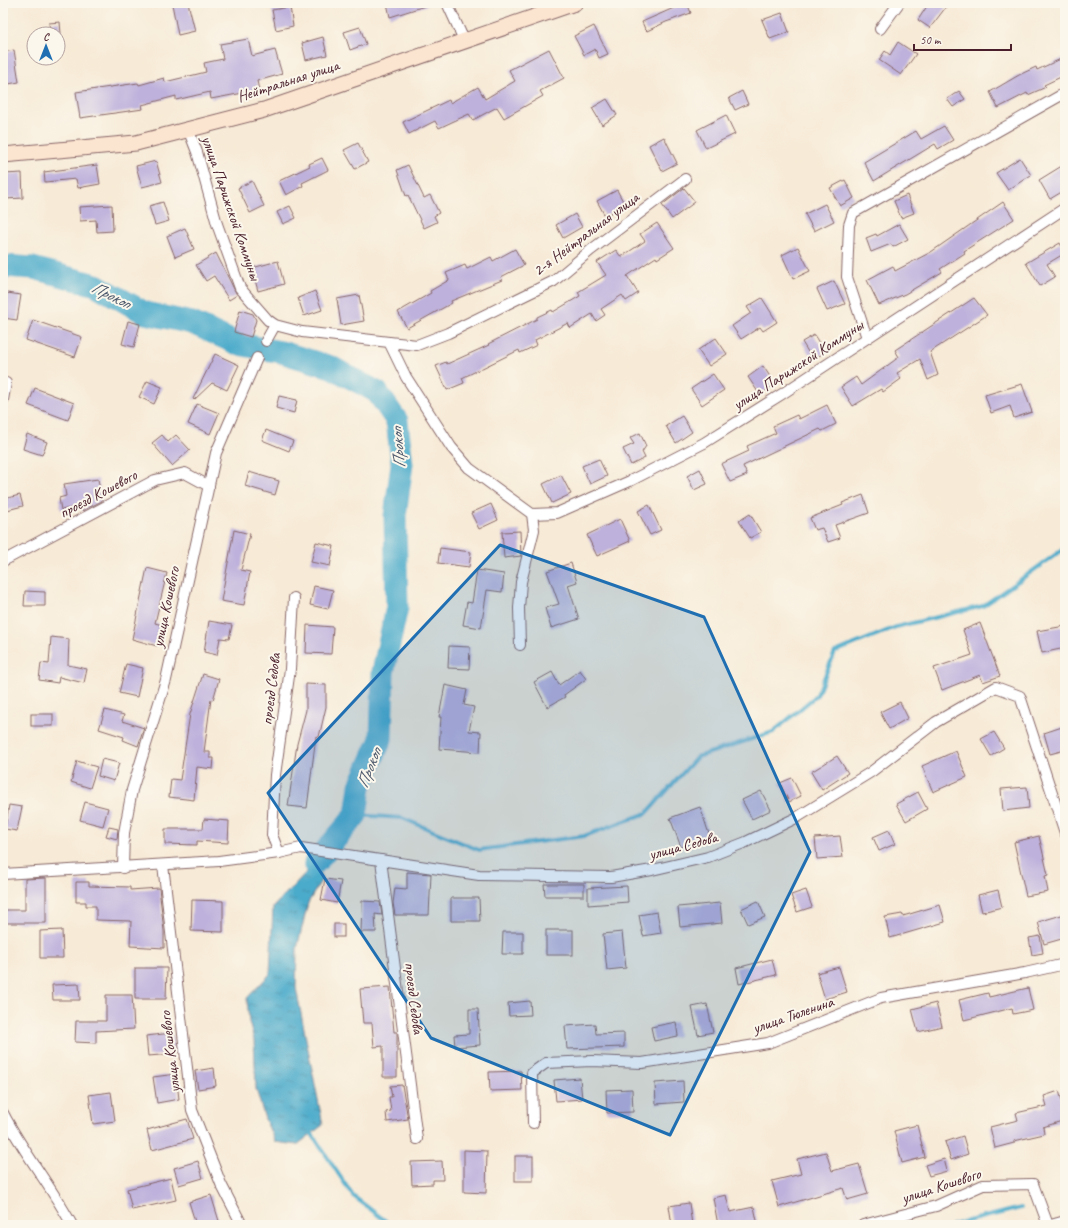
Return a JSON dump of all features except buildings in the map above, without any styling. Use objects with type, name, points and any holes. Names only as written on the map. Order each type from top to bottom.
[{"type":"main road","name":"Нейтральная улица","points":[[3,155],[11,153],[136,143],[264,110],[575,3]]},
{"type":"street","points":[[447,3],[464,40]]},
{"type":"street","points":[[880,29],[899,3]]},
{"type":"street","points":[[868,338],[847,277],[849,225],[853,213],[1065,93]]},
{"type":"street","name":"улица Парижской Коммуны","points":[[188,129],[197,152],[217,224],[240,288],[275,325]]},
{"type":"street","name":"2-я Нейтральная улица","points":[[389,342],[417,345],[448,333],[554,281],[591,250],[686,179]]},
{"type":"street","name":"улица Парижской Коммуны","points":[[532,514],[557,513],[630,482],[684,453],[782,394],[1065,208]]},
{"type":"street","points":[[266,341],[275,325],[302,332],[389,342],[406,377],[451,447],[469,468],[532,514],[534,530],[521,582],[519,608],[520,645]]},
{"type":"street","name":"улица Кошевого","points":[[123,868],[124,833],[132,790],[166,680],[198,528],[216,452],[257,358]]},
{"type":"street","points":[[3,400],[5,383]]},
{"type":"street","name":"проезд Кошевого","points":[[3,561],[154,480],[185,474],[209,486]]},
{"type":"street","name":"проезд Седова","points":[[279,853],[272,835],[275,775],[290,670],[294,598]]},
{"type":"street","name":"улица Седова","points":[[279,853],[301,848],[479,875],[611,877],[652,870],[708,857],[746,842],[796,818],[871,772],[936,722],[996,687],[1020,696],[1065,833]]},
{"type":"street","points":[[3,874],[123,868],[219,861],[279,853]]},
{"type":"street","name":"проезд Седова","points":[[381,860],[417,1139]]},
{"type":"street","name":"улица Кошевого","points":[[163,865],[192,1110],[221,1184],[242,1225]]},
{"type":"street","name":"улица Тюленина","points":[[533,1122],[532,1073],[546,1063],[592,1061],[642,1063],[768,1043],[881,998],[1025,973],[1065,964]]},
{"type":"street","points":[[3,1113],[14,1135],[60,1203],[72,1225]]},
{"type":"street","name":"улица Кошевого","points":[[863,1225],[936,1206],[982,1185],[1033,1184],[1048,1225]]},
{"type":"street","points":[[1051,1225],[1065,1221]]},
{"type":"highlighted area","points":[[500,545],[704,617],[810,852],[670,1135],[431,1038],[268,793]]},
{"type":"water","points":[[315,863],[322,879],[308,903],[297,948],[296,988],[323,1125],[297,1145],[275,1142],[265,1119],[256,1089],[254,1040],[249,1022],[247,998],[270,974],[273,907]]},
{"type":"waterway","name":"Прокоп","points":[[3,266],[33,268],[96,285],[145,313],[192,323],[238,344],[281,352],[331,367],[377,392],[397,421],[402,464],[395,516],[397,607],[383,672],[381,739],[360,786],[356,815],[315,863]]},
{"type":"waterway","points":[[356,815],[402,818],[479,850],[584,836],[647,813],[697,757],[773,732],[817,695],[835,652],[896,627],[983,606],[1065,548]]},
{"type":"waterway","points":[[312,1134],[353,1196],[391,1225]]},
{"type":"waterway","points":[[952,1225],[1021,1208]]}]
